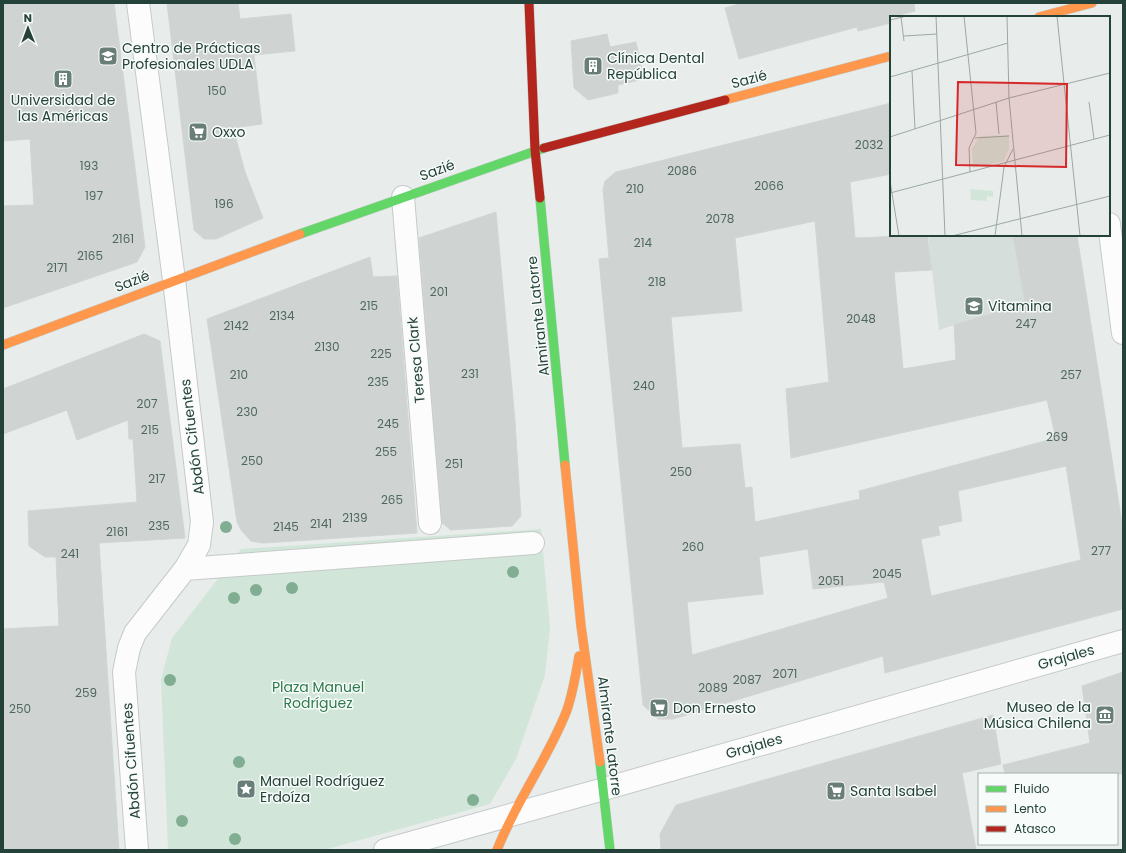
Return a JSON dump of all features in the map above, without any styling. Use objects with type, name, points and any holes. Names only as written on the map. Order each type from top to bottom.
[{"type":"main road","name":"Almirante Latorre","points":[[529,3],[535,150],[574,540],[581,626],[604,789],[610,850]]},
{"type":"main road","points":[[1044,16],[1084,7]]},
{"type":"main road","name":"Sazié","points":[[3,345],[174,280],[535,150],[890,56]]},
{"type":"main road","name":"Almirante Latorre","points":[[497,850],[511,815],[559,731],[568,708],[578,676],[581,626]]},
{"type":"street","name":"Abdón Cifuentes","points":[[137,850],[124,672],[128,648],[135,634],[185,569],[199,545],[202,522],[174,280],[138,3]]},
{"type":"street","name":"Teresa Clark","points":[[403,197],[430,523]]},
{"type":"street","points":[[1110,232],[1123,334]]},
{"type":"street","points":[[185,569],[533,543]]},
{"type":"street","name":"Grajales","points":[[385,850],[1123,641]]},
{"type":"shaded area","name":"Vitamina","points":[[928,236],[1076,236],[1083,282],[939,330]]},
{"type":"green space","name":"Plaza Manuel Rodríguez","points":[[541,529],[550,628],[545,675],[516,759],[490,804],[324,850],[168,850],[161,679],[172,638],[241,549]]},
{"type":"building","points":[[3,3],[114,3],[145,247],[137,262],[3,308],[3,206],[34,205],[30,139],[3,141]]},
{"type":"building","points":[[167,3],[238,3],[240,19],[291,14],[295,51],[254,55],[262,124],[233,128],[245,172],[263,218],[216,239],[204,239],[194,230]]},
{"type":"building","points":[[742,3],[914,3],[915,11],[890,16],[890,23],[858,31],[857,27],[739,59],[725,8]]},
{"type":"building","name":"Clínica Dental República","points":[[607,34],[610,47],[636,42],[644,79],[618,85],[618,93],[588,100],[574,88],[571,41]]},
{"type":"building","points":[[890,103],[890,174],[850,182],[855,238],[927,236],[932,270],[894,272],[903,369],[956,360],[954,325],[1025,303],[1013,236],[1077,236],[1123,530],[1123,609],[885,673],[883,656],[673,719],[658,719],[643,705],[599,259],[609,258],[603,190],[605,181],[616,172]],"holes":[[[815,221],[829,382],[786,389],[791,458],[1047,400],[1056,438],[859,491],[860,499],[755,522],[752,487],[745,488],[740,444],[682,448],[671,317],[742,311],[735,238]],[[1066,466],[1081,560],[931,596],[921,539],[940,535],[938,526],[962,521],[958,491]],[[808,549],[813,589],[884,582],[888,598],[692,655],[687,602],[763,594],[759,557]]]},
{"type":"building","points":[[496,212],[515,421],[521,516],[512,526],[451,530],[442,523],[419,238]]},
{"type":"building","points":[[370,257],[373,277],[397,276],[417,533],[263,543],[251,541],[241,530],[237,522],[207,319]]},
{"type":"building","points":[[144,334],[160,341],[185,538],[99,543],[119,850],[3,850],[3,629],[59,626],[56,557],[45,557],[29,546],[28,511],[137,502],[133,439],[129,439],[128,420],[77,440],[67,410],[3,434],[3,389]]},
{"type":"building","name":"Museo de la Música Chilena","points":[[1123,672],[1123,774],[1005,773],[1003,765],[1090,743],[1082,686]]},
{"type":"building","name":"Santa Isabel","points":[[993,715],[1001,764],[962,773],[976,850],[661,850],[660,834],[676,805]]},
{"type":"traffic: fast","points":[[300,234],[544,148]]},
{"type":"traffic: fast","points":[[540,198],[565,465]]},
{"type":"traffic: fast","points":[[600,762],[610,850]]},
{"type":"traffic: slow","points":[[1043,16],[1092,3]]},
{"type":"traffic: slow","points":[[725,100],[890,56]]},
{"type":"traffic: slow","points":[[3,345],[300,234]]},
{"type":"traffic: slow","points":[[565,465],[581,626],[600,762]]},
{"type":"traffic: slow","points":[[497,850],[513,814],[551,746],[567,710],[573,690],[579,656]]},
{"type":"traffic: jam","points":[[529,3],[535,150],[540,198]]},
{"type":"traffic: jam","points":[[544,148],[725,100]]},
{"type":"place","name":"Centro de Prácticas Profesionales UDLA","points":[[108,56]]},
{"type":"place","name":"Clínica Dental República","points":[[593,66]]},
{"type":"place","name":"Universidad de las Américas","points":[[63,79]]},
{"type":"place","name":"Oxxo","points":[[198,132]]},
{"type":"place","name":"Vitamina","points":[[974,306]]},
{"type":"place","name":"Don Ernesto","points":[[659,708]]},
{"type":"place","name":"Museo de la Música Chilena","points":[[1105,715]]},
{"type":"place","name":"Manuel Rodríguez Erdoíza","points":[[246,789]]},
{"type":"place","name":"Santa Isabel","points":[[836,791]]}]
